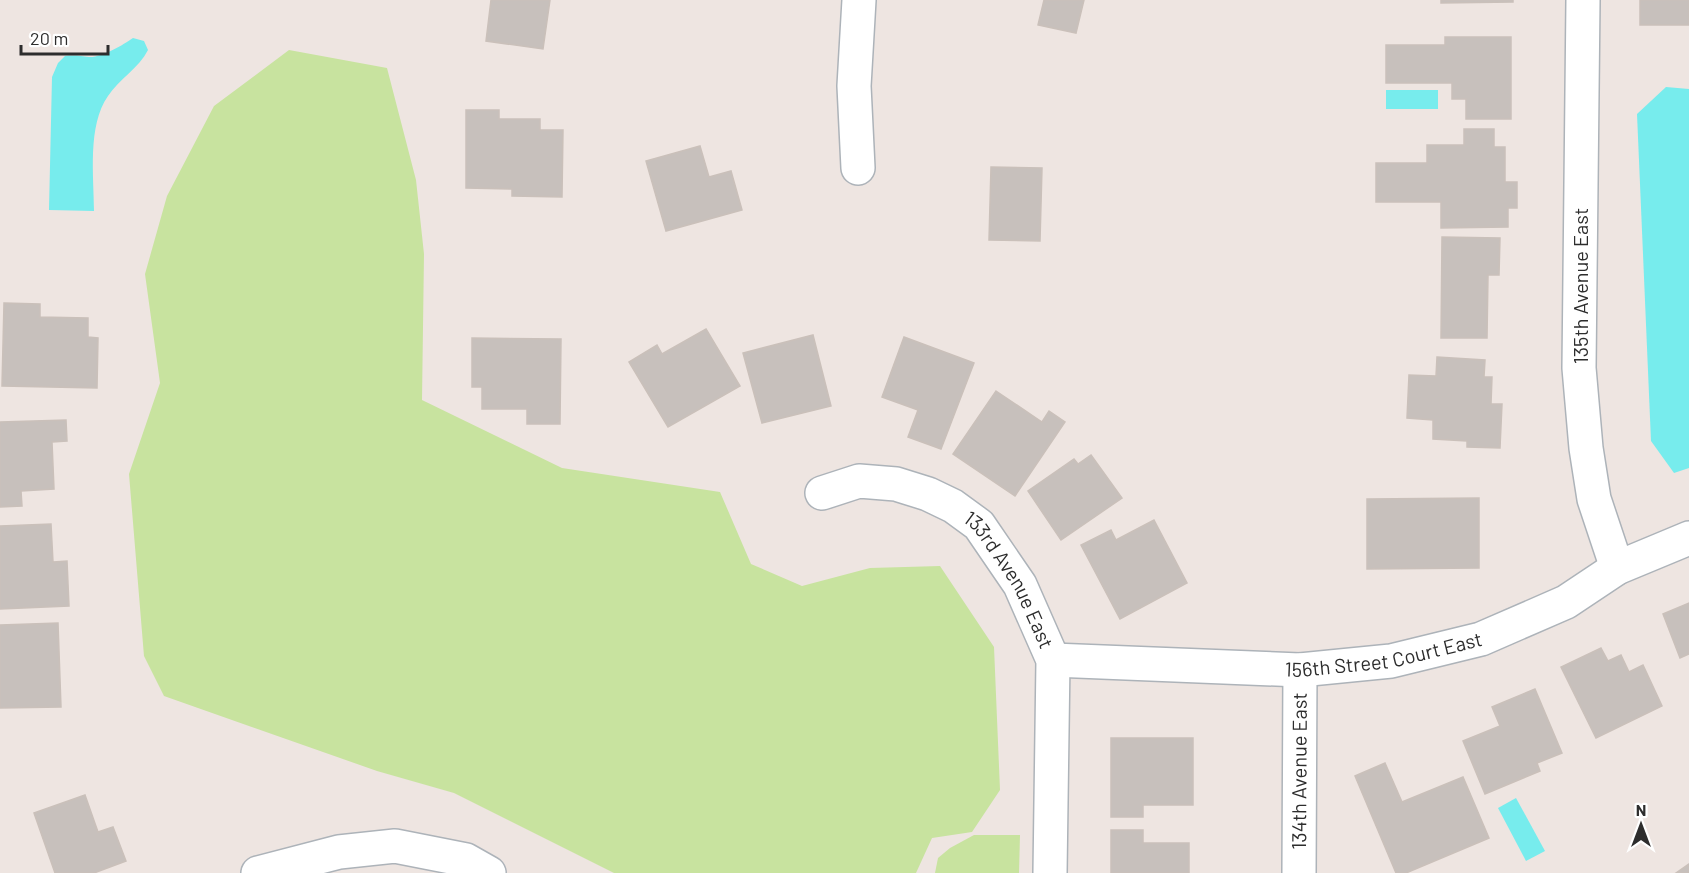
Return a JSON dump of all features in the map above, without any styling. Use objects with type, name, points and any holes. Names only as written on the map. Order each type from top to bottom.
[{"type":"street","points":[[858,168],[854,86],[859,0]]},
{"type":"street","name":"135th Avenue East","points":[[1583,0],[1579,368],[1586,448],[1594,499],[1617,568]]},
{"type":"street","name":"133rd Avenue East","points":[[822,493],[859,481],[896,484],[928,494],[953,506],[979,525],[1020,585],[1053,660],[1050,873]]},
{"type":"street","name":"156th Street Court East","points":[[1053,660],[1300,670],[1391,662],[1481,639],[1566,603],[1617,568],[1689,538]]},
{"type":"street","name":"134th Avenue East","points":[[1299,873],[1300,670]]},
{"type":"street","points":[[258,873],[339,852],[395,846],[466,860],[489,873]]},
{"type":"green space","points":[[289,50],[387,68],[416,180],[424,254],[422,400],[562,468],[720,492],[751,564],[802,586],[870,568],[940,566],[994,647],[1000,790],[972,832],[932,838],[916,873],[614,873],[454,793],[377,771],[164,696],[144,656],[129,474],[160,383],[145,274],[167,196],[214,106]]},
{"type":"green space","points":[[974,835],[1020,835],[1019,873],[935,873],[938,858],[950,848]]},
{"type":"water","points":[[133,38],[144,41],[148,50],[140,62],[108,96],[101,108],[94,136],[94,211],[49,210],[52,77],[58,63],[65,56],[94,57],[106,53]]},
{"type":"water","points":[[1666,87],[1689,89],[1689,468],[1674,473],[1651,441],[1637,114]]},
{"type":"water","points":[[1386,90],[1438,90],[1438,109],[1386,109]]},
{"type":"water","points":[[1516,798],[1545,851],[1526,861],[1498,808]]},
{"type":"building","points":[[491,0],[550,0],[543,49],[486,41]]},
{"type":"building","points":[[1044,0],[1084,0],[1076,33],[1038,25]]},
{"type":"building","points":[[1441,0],[1513,0],[1513,2],[1441,3]]},
{"type":"building","points":[[1640,0],[1689,0],[1689,25],[1640,25]]},
{"type":"building","points":[[1445,37],[1511,37],[1511,119],[1466,119],[1466,99],[1452,99],[1452,83],[1386,83],[1386,45],[1445,45]]},
{"type":"building","points":[[466,110],[499,110],[499,119],[540,119],[540,130],[563,130],[562,197],[512,196],[512,189],[466,188]]},
{"type":"building","points":[[1464,129],[1494,129],[1494,147],[1505,147],[1505,182],[1517,182],[1517,208],[1508,208],[1508,227],[1441,228],[1441,202],[1376,202],[1376,163],[1427,163],[1427,145],[1464,145]]},
{"type":"building","points":[[700,146],[709,177],[731,171],[742,210],[666,231],[646,161]]},
{"type":"building","points":[[991,167],[1042,168],[1040,241],[989,240]]},
{"type":"building","points":[[1442,237],[1500,238],[1499,275],[1488,275],[1487,338],[1441,338]]},
{"type":"building","points":[[4,303],[40,304],[40,317],[88,318],[88,337],[98,338],[97,388],[2,386]]},
{"type":"building","points":[[706,329],[740,386],[668,427],[629,362],[657,345],[662,354]]},
{"type":"building","points":[[813,335],[831,406],[762,423],[743,353]]},
{"type":"building","points":[[904,337],[974,363],[941,449],[908,437],[918,410],[882,397]]},
{"type":"building","points":[[472,338],[561,339],[560,424],[527,424],[527,409],[482,409],[482,387],[472,387]]},
{"type":"building","points":[[1437,357],[1485,360],[1484,377],[1492,377],[1491,404],[1502,404],[1500,448],[1467,447],[1467,441],[1433,439],[1433,420],[1407,418],[1409,375],[1436,376]]},
{"type":"building","points":[[996,391],[1042,422],[1049,411],[1065,422],[1015,496],[953,454]]},
{"type":"building","points":[[66,420],[67,441],[52,442],[54,489],[21,491],[22,506],[0,507],[0,422]]},
{"type":"building","points":[[1091,455],[1122,498],[1061,540],[1028,491],[1074,459],[1078,464]]},
{"type":"building","points":[[1479,498],[1479,568],[1367,569],[1367,499]]},
{"type":"building","points":[[1154,520],[1187,583],[1120,619],[1081,545],[1111,530],[1116,540]]},
{"type":"building","points":[[51,524],[53,562],[67,561],[69,606],[0,609],[0,526]]},
{"type":"building","points":[[1689,603],[1689,654],[1680,658],[1663,614]]},
{"type":"building","points":[[58,623],[61,707],[0,708],[0,625]]},
{"type":"building","points":[[1601,648],[1608,661],[1621,655],[1629,672],[1643,665],[1662,706],[1596,738],[1561,667]]},
{"type":"building","points":[[1535,689],[1562,753],[1537,763],[1540,771],[1485,794],[1463,741],[1500,726],[1492,707]]},
{"type":"building","points":[[1111,738],[1193,738],[1193,805],[1143,805],[1143,817],[1111,817]]},
{"type":"building","points":[[1385,763],[1402,802],[1463,777],[1489,838],[1406,873],[1396,873],[1355,776]]},
{"type":"building","points":[[85,795],[98,832],[113,827],[126,861],[94,873],[55,873],[34,813]]},
{"type":"building","points":[[1111,830],[1143,830],[1143,843],[1189,843],[1189,873],[1111,873]]},
{"type":"building","points":[[1689,864],[1689,873],[1676,873]]}]
